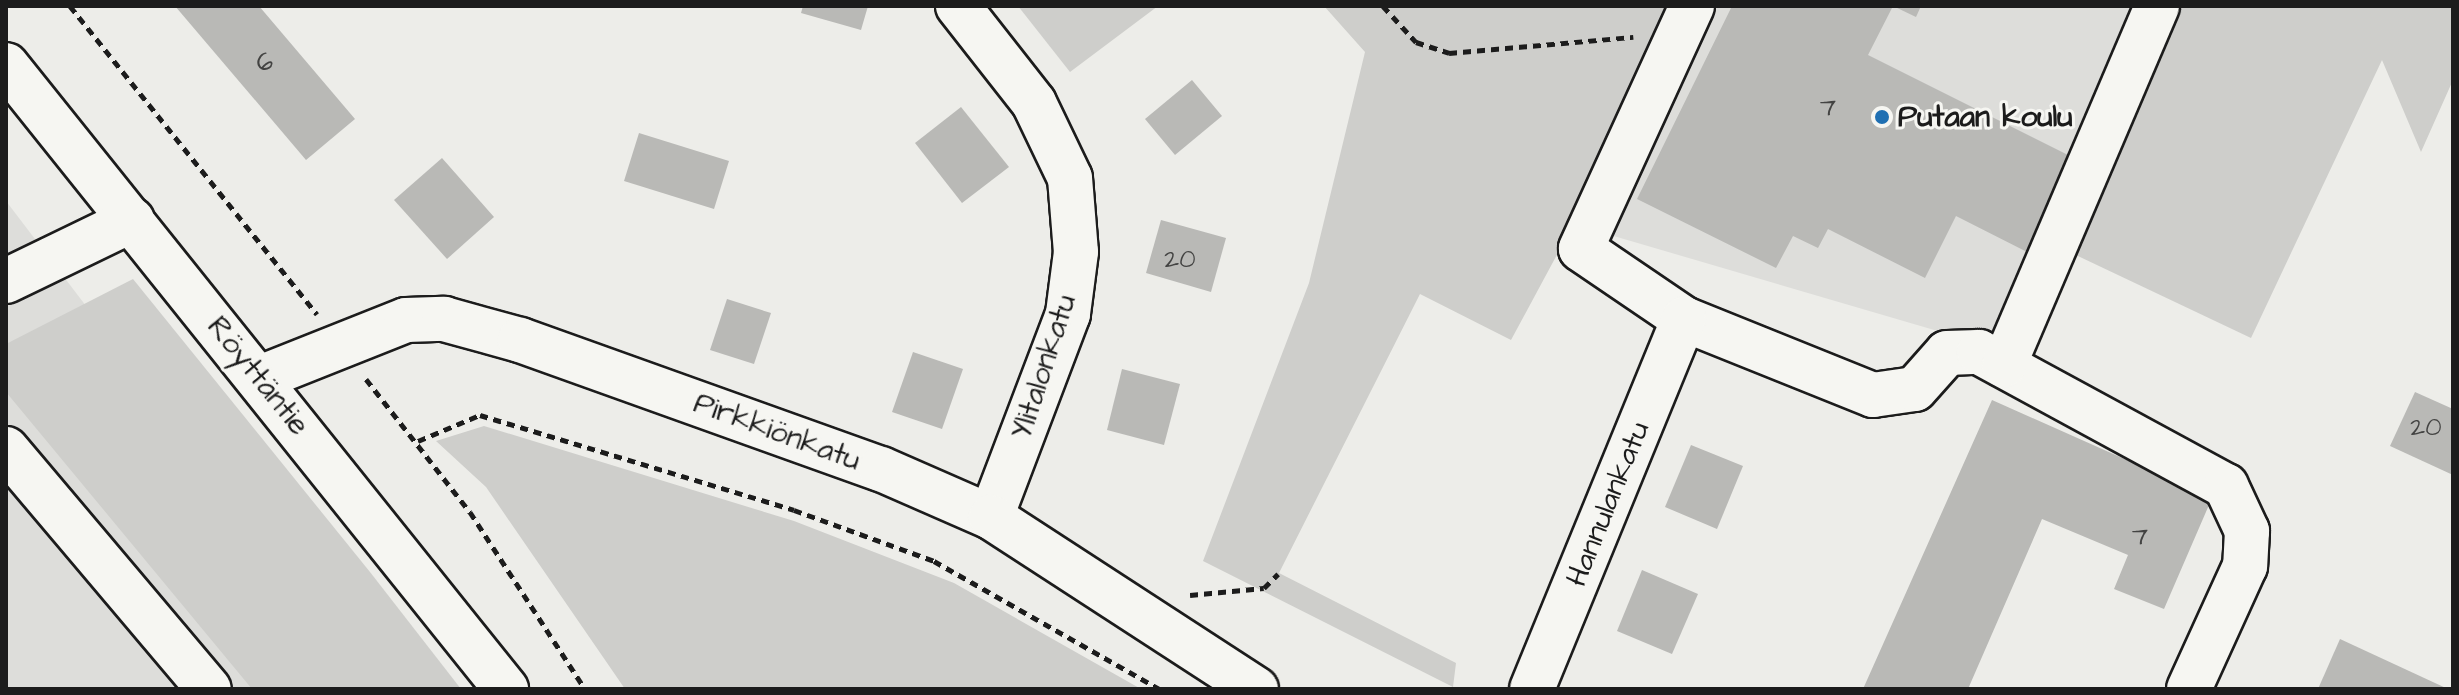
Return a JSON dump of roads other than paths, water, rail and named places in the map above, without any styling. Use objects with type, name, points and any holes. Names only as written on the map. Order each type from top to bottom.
[{"type":"street","name":"Ylitalonkatu","points":[[958,6],[1034,103],[1070,178],[1076,252],[1068,314],[991,517]]},
{"type":"street","points":[[2004,365],[2157,6]]},
{"type":"street","points":[[1687,19],[1581,249],[1684,319],[1873,395],[1915,389],[1947,353],[1979,352],[2226,486],[2242,509],[2245,566],[2189,689]]},
{"type":"street","name":"Röyttäntie","points":[[6,65],[260,378],[506,689]]},
{"type":"street","points":[[6,281],[132,220]]},
{"type":"street","name":"Pirkkiönkatu","points":[[260,378],[406,320],[444,319],[881,469],[991,517],[1256,689]]},
{"type":"street","name":"Hannulankatu","points":[[1532,689],[1684,319]]},
{"type":"street","points":[[6,449],[209,689]]},
{"type":"place","name":"Putaan koulu","points":[[1882,117]]}]
